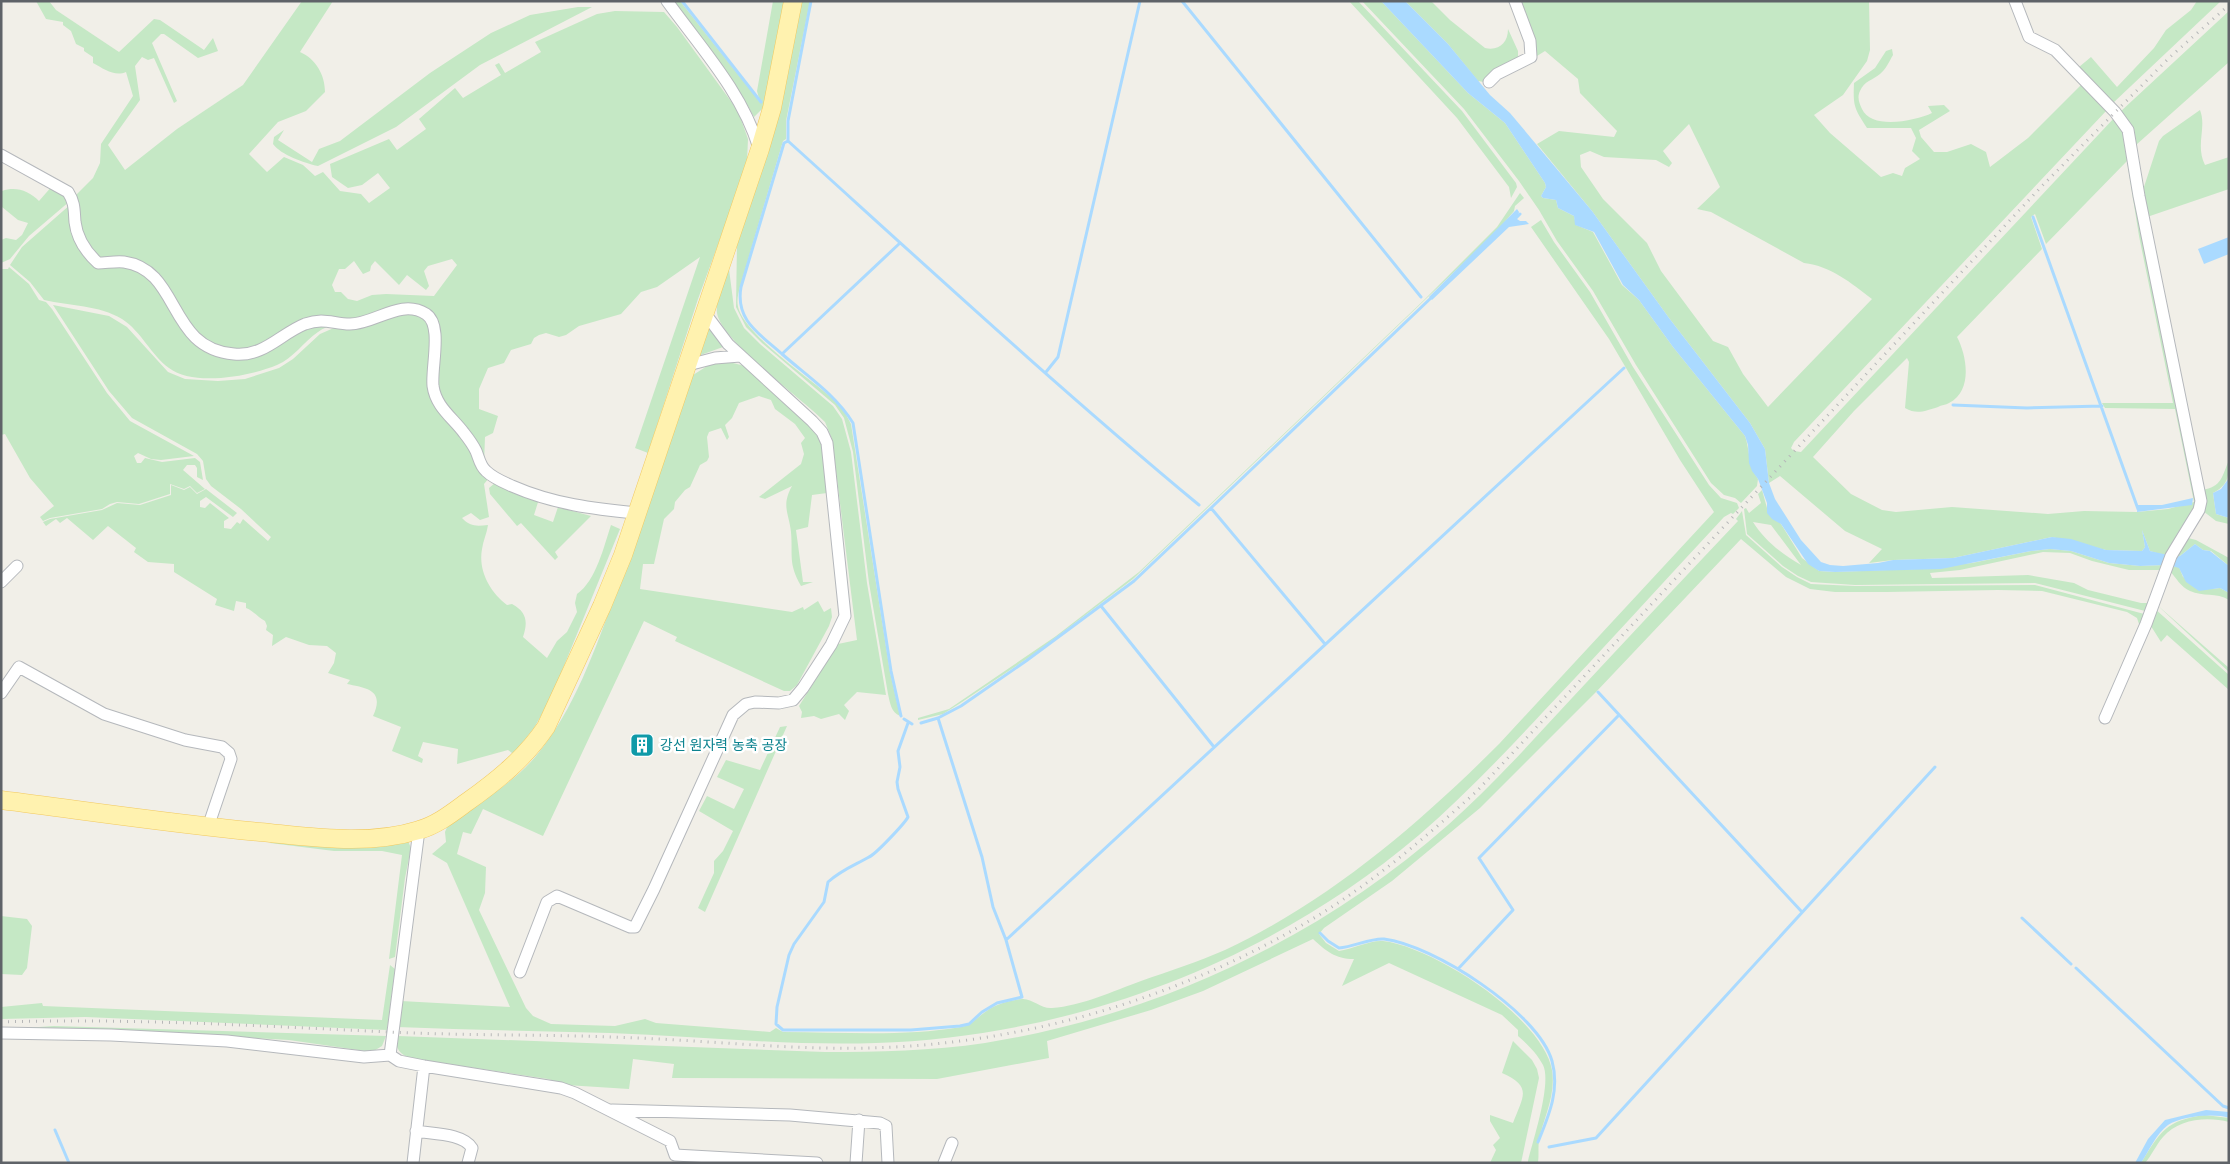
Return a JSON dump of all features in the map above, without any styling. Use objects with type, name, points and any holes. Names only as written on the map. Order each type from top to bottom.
[{"type":"main road","points":[[1,800],[208,827],[350,839],[419,830],[439,822],[513,768],[537,741],[546,727],[602,606],[637,513],[760,150],[772,108],[793,1]]},
{"type":"street","points":[[666,1],[742,104],[760,150]]},
{"type":"street","points":[[1489,82],[1497,74],[1532,57],[1530,41],[1515,1]]},
{"type":"street","points":[[2015,1],[2028,37],[2055,50],[2108,105],[2128,130],[2132,146],[2138,196],[2201,501],[2199,510],[2170,562],[2134,654],[2105,718]]},
{"type":"street","points":[[1,155],[68,192],[74,200],[79,234],[89,255],[98,263],[124,262],[148,272],[159,282],[195,340],[207,348],[221,352],[246,354],[261,351],[295,329],[316,321],[330,320],[349,324],[404,309],[427,314],[433,320],[435,327],[433,367],[435,394],[439,405],[476,451],[485,471],[522,490],[561,503],[637,513]]},
{"type":"street","points":[[520,972],[547,902],[551,898],[557,896],[630,927],[635,927],[733,715],[746,704],[755,702],[779,703],[793,700],[831,645],[845,616],[827,443],[822,432],[740,356],[716,330],[704,312]]},
{"type":"street","points":[[688,365],[714,358],[740,356]]},
{"type":"street","points":[[1,582],[17,566]]},
{"type":"street","points":[[1,692],[19,667],[104,714],[185,740],[222,747],[229,753],[231,759],[208,827]]},
{"type":"street","points":[[390,1056],[419,830]]},
{"type":"street","points":[[1,1033],[110,1035],[227,1041],[364,1057],[390,1056],[399,1061],[424,1066],[562,1088],[576,1093],[670,1141],[675,1155],[817,1163]]},
{"type":"street","points":[[412,1163],[424,1066]]},
{"type":"street","points":[[608,1110],[859,1120],[880,1123],[886,1126],[888,1163]]},
{"type":"street","points":[[856,1163],[859,1120]]},
{"type":"street","points":[[416,1132],[446,1135],[466,1142],[472,1148],[468,1163]]},
{"type":"street","points":[[944,1163],[952,1143]]},
{"type":"green space","points":[[36,1],[49,1],[56,10],[119,52],[154,19],[160,20],[204,50],[213,38],[218,51],[198,58],[164,34],[161,34],[152,43],[177,101],[174,103],[154,58],[148,60],[142,57],[135,66],[140,100],[108,145],[125,170],[177,129],[243,85],[302,1],[333,1],[300,52],[315,63],[321,74],[325,92],[306,111],[278,122],[249,154],[267,172],[284,157],[303,165],[315,176],[323,172],[340,191],[361,194],[369,203],[390,188],[378,173],[362,185],[348,188],[332,177],[330,164],[389,139],[397,150],[426,129],[419,119],[455,88],[463,98],[501,75],[495,65],[499,63],[505,73],[541,52],[535,42],[597,14],[615,11],[664,12],[738,111],[748,139],[747,162],[742,179],[698,299],[648,453],[635,448],[700,257],[657,287],[641,292],[621,314],[579,326],[566,335],[559,337],[546,333],[539,335],[534,338],[531,344],[511,350],[504,363],[488,368],[479,389],[479,409],[498,416],[493,433],[485,437],[484,464],[463,427],[438,392],[440,328],[426,309],[359,321],[329,318],[254,348],[235,350],[202,341],[156,274],[104,262],[90,254],[81,228],[80,214],[74,197],[93,178],[100,163],[101,144],[133,96],[126,72],[114,73],[93,63],[93,57],[84,51],[84,48],[76,44],[71,31],[63,25],[63,22],[46,19]],"holes":[[[452,259],[457,265],[434,296],[386,294],[372,295],[357,301],[348,299],[341,292],[335,292],[332,285],[339,269],[345,269],[354,261],[363,274],[370,271],[375,261],[399,285],[407,275],[426,290],[429,286],[424,271],[428,266]]]},
{"type":"green space","points":[[669,1],[680,1],[760,102],[757,91],[773,1],[785,1],[764,107],[754,117],[748,106]]},
{"type":"green space","points":[[800,1],[810,1],[786,121],[786,139],[783,141],[740,287],[738,304],[745,321],[754,332],[780,356],[831,397],[843,409],[851,424],[890,672],[900,716],[893,710],[888,694],[869,583],[853,452],[844,418],[835,405],[746,327],[736,307],[737,243]]},
{"type":"green space","points":[[1349,1],[1358,1],[1462,111],[1516,183],[1517,187],[1511,198],[1509,187],[1457,118]]},
{"type":"green space","points":[[1362,1],[1381,1],[1468,93],[1505,123],[1545,183],[1546,187],[1541,196],[1556,200],[1558,208],[1574,216],[1576,225],[1593,232],[1622,285],[1639,300],[1673,347],[1745,436],[1751,463],[1758,479],[1757,486],[1741,503],[1735,498],[1724,495],[1711,483],[1636,365],[1593,291],[1557,241],[1519,181],[1464,109]]},
{"type":"green space","points":[[1405,1],[1431,1],[1450,20],[1485,48],[1490,49],[1502,45],[1508,34],[1508,29],[1518,51],[1518,58],[1484,82],[1478,81],[1448,44]]},
{"type":"green space","points":[[1519,1],[1869,1],[1870,50],[1867,61],[1843,95],[1814,115],[1830,133],[1881,177],[1893,173],[1902,176],[1905,168],[1920,159],[1912,151],[1916,138],[1911,128],[1867,128],[1855,107],[1854,83],[1875,68],[1886,51],[1892,49],[1893,55],[1884,70],[1864,85],[1859,93],[1860,104],[1867,116],[1884,122],[1905,121],[1932,113],[1928,106],[1944,105],[1950,111],[1919,130],[1921,137],[1934,152],[1947,152],[1971,144],[1986,152],[1990,167],[2028,138],[2082,84],[2107,110],[1794,442],[1791,448],[1794,451],[1801,452],[2115,117],[2121,124],[2197,499],[2195,507],[2177,534],[2169,557],[2150,551],[2142,530],[2145,547],[2142,551],[2106,550],[2052,537],[1953,558],[1893,560],[1869,563],[1882,549],[1845,531],[1780,476],[1769,483],[1765,449],[1750,423],[1669,318],[1592,211],[1537,144],[1559,131],[1614,137],[1617,131],[1580,93],[1578,79],[1545,51],[1537,56]],"holes":[[[1689,124],[1720,187],[1697,209],[1711,212],[1804,263],[1832,271],[1872,299],[1768,407],[1743,374],[1728,347],[1713,341],[1661,271],[1647,243],[1603,199],[1581,167],[1580,155],[1590,151],[1604,157],[1656,160],[1669,167],[1672,163],[1663,151]],[[2127,161],[2139,236],[2173,403],[2102,403],[2105,408],[2175,409],[2194,502],[2168,509],[2137,512],[2084,511],[2048,514],[1952,507],[1896,512],[1882,510],[1851,494],[1813,457],[1854,411],[1907,358],[1909,362],[1905,408],[1917,412],[1925,411],[1948,404],[1957,397],[1962,390],[1966,373],[1961,345],[1957,337],[2042,249],[2031,217],[2035,214],[2046,244]]]},
{"type":"green space","points":[[2197,1],[2221,1],[2113,103],[2079,67],[2091,57],[2117,87],[2154,48],[2166,30],[2191,10]]},
{"type":"green space","points":[[578,7],[592,7],[480,65],[396,127],[318,166],[287,155],[273,144],[274,137],[284,130],[278,140],[312,162],[319,149],[340,141],[430,73],[491,33],[530,15]]},
{"type":"green space","points":[[2229,11],[2229,62],[2136,145],[2120,112]]},
{"type":"green space","points":[[2200,110],[2202,117],[2202,158],[2205,165],[2229,157],[2229,189],[2147,217],[2142,193],[2159,141],[2163,136]]},
{"type":"green space","points":[[53,185],[70,201],[29,236],[10,259],[1,263],[1,240],[6,238],[16,240],[22,235],[28,223],[18,220],[2,207],[2,191],[22,190],[39,201]]},
{"type":"green space","points":[[1520,193],[1524,198],[1515,206],[1514,211],[1498,230],[1133,579],[1034,654],[959,704],[943,714],[918,720],[918,718],[949,709],[1056,636],[1139,572],[1424,300],[1497,227]]},
{"type":"green space","points":[[71,204],[81,251],[87,258],[93,263],[101,265],[126,267],[143,272],[160,293],[193,342],[200,348],[230,357],[306,325],[336,324],[320,331],[283,362],[266,369],[222,378],[192,377],[179,374],[163,363],[135,330],[122,319],[94,308],[44,300],[30,282],[10,265],[22,247]]},
{"type":"green space","points":[[1541,220],[1554,242],[1590,292],[1633,367],[1709,485],[1721,498],[1737,503],[1739,508],[1733,514],[1731,513],[1724,517],[1566,688],[1467,791],[1419,835],[1361,880],[1298,920],[1233,955],[1165,984],[1094,1008],[1022,1026],[949,1038],[843,1044],[610,1033],[397,1027],[401,1001],[510,1007],[447,863],[432,854],[446,842],[445,832],[447,827],[516,776],[536,756],[562,719],[583,678],[600,635],[664,462],[690,382],[693,375],[712,363],[729,362],[745,366],[813,426],[823,443],[827,493],[812,495],[808,527],[796,530],[803,582],[813,582],[801,586],[794,571],[791,532],[786,504],[792,486],[765,499],[759,497],[801,464],[804,454],[801,443],[805,438],[795,424],[775,409],[771,400],[759,396],[739,403],[732,418],[725,425],[729,437],[727,440],[721,428],[709,432],[707,437],[709,457],[707,461],[700,465],[690,487],[675,502],[674,509],[664,519],[654,564],[643,564],[640,589],[792,612],[803,607],[804,610],[818,601],[824,612],[831,608],[832,617],[797,685],[790,691],[784,691],[675,641],[677,637],[644,621],[543,836],[483,809],[471,834],[463,832],[457,854],[486,867],[485,893],[479,910],[526,1008],[533,1016],[551,1024],[615,1026],[645,1019],[656,1023],[770,1032],[776,1028],[783,1032],[895,1033],[961,1027],[972,1022],[984,1012],[1009,1001],[1026,999],[1048,1008],[1063,1007],[1097,997],[1204,958],[1225,950],[1263,930],[1300,909],[1336,885],[1404,832],[1499,744],[1714,512],[1680,460],[1609,339],[1531,227]]},
{"type":"green space","points":[[9,267],[29,284],[39,300],[46,302],[52,309],[107,393],[130,421],[194,456],[161,460],[151,459],[138,453],[134,456],[137,463],[141,463],[145,458],[162,462],[195,458],[200,462],[203,480],[197,477],[195,465],[187,465],[183,470],[205,489],[197,493],[190,486],[184,489],[170,484],[170,494],[139,504],[117,502],[102,509],[50,518],[43,521],[40,517],[54,506],[30,478],[5,434],[1,435],[1,269],[8,269]]},
{"type":"green space","points":[[729,269],[734,308],[744,328],[833,406],[842,419],[851,452],[867,583],[886,695],[857,692],[844,705],[849,711],[845,720],[839,714],[821,719],[814,716],[801,718],[802,712],[799,706],[838,644],[857,640],[832,439],[825,422],[747,354],[732,339],[722,325],[717,313],[717,302]]},
{"type":"green space","points":[[53,305],[109,316],[127,327],[168,372],[185,379],[218,381],[245,379],[279,368],[293,359],[320,334],[336,327],[412,312],[431,322],[431,365],[449,420],[489,478],[484,484],[489,517],[480,520],[471,513],[462,518],[477,526],[488,525],[481,557],[487,580],[501,600],[507,605],[512,604],[521,610],[526,622],[523,637],[547,658],[557,641],[567,632],[577,612],[575,603],[577,594],[584,588],[594,572],[611,525],[620,529],[550,700],[534,728],[515,752],[512,753],[508,750],[457,764],[458,749],[423,742],[418,756],[423,759],[422,763],[392,751],[401,727],[373,716],[377,701],[372,692],[347,684],[350,680],[328,673],[334,663],[336,653],[327,646],[309,645],[286,637],[272,646],[273,635],[266,630],[265,621],[246,608],[246,603],[236,601],[234,611],[215,605],[217,599],[174,572],[174,564],[148,562],[134,552],[136,548],[108,526],[93,540],[67,518],[60,523],[56,519],[46,526],[43,522],[50,519],[102,510],[117,503],[140,505],[171,495],[171,485],[184,490],[190,487],[197,494],[206,489],[237,513],[233,517],[206,497],[200,501],[200,507],[205,508],[210,503],[229,518],[224,521],[224,528],[231,529],[237,522],[240,524],[243,519],[268,541],[271,537],[241,509],[211,486],[206,479],[203,461],[197,454],[132,418],[109,391]]},
{"type":"green space","points":[[708,327],[723,347],[698,356]]},
{"type":"green space","points":[[2229,460],[2227,480],[2222,487],[2213,493],[2216,514],[2229,518],[2229,524],[2216,521],[2203,511],[2202,490],[2209,489],[2220,480]]},
{"type":"green space","points":[[496,482],[539,499],[534,515],[553,522],[558,507],[591,516],[555,552],[558,557],[555,560],[521,523],[517,526],[490,494],[489,488]]},
{"type":"green space","points":[[1762,490],[1767,508],[1781,524],[1802,558],[1819,571],[1915,569],[1972,563],[2050,549],[2071,551],[2109,563],[2140,566],[2165,565],[2163,570],[2129,570],[2092,561],[2070,553],[2043,552],[1960,570],[1930,573],[1932,578],[2028,575],[2074,583],[2088,590],[2141,603],[2152,603],[2149,612],[2035,583],[1855,585],[1811,582],[1783,566],[1747,534],[1744,509],[1746,508],[1749,513],[1761,503],[1758,494]],"holes":[[[1753,522],[1771,525],[1801,565],[1787,557],[1774,546]]]},
{"type":"green space","points":[[1742,511],[1746,535],[1782,567],[1811,584],[1855,586],[2035,585],[2148,615],[2141,630],[2137,618],[2127,612],[2042,591],[1835,592],[1810,589],[1786,577],[1741,539],[1596,692],[1480,808],[1392,881],[1324,928],[1319,934],[1326,943],[1339,951],[1383,941],[1404,946],[1430,956],[1483,988],[1508,1007],[1529,1028],[1544,1049],[1552,1070],[1553,1079],[1551,1097],[1539,1140],[1538,1163],[1528,1163],[1528,1161],[1544,1098],[1545,1073],[1538,1057],[1518,1036],[1518,1030],[1502,1015],[1389,963],[1342,986],[1354,959],[1341,958],[1331,954],[1313,939],[1203,991],[1151,1010],[1047,1041],[1049,1058],[937,1079],[672,1078],[674,1064],[633,1059],[629,1089],[566,1085],[548,1079],[409,1058],[400,1052],[397,1046],[398,1036],[825,1052],[925,1049],[965,1046],[1048,1031],[1111,1014],[1172,992],[1232,967],[1290,937],[1345,903],[1398,866],[1448,825],[1527,747],[1738,521],[1736,519]]},
{"type":"green space","points":[[2184,537],[2196,540],[2229,558],[2229,566],[2211,551],[2203,550],[2195,544],[2180,556],[2174,557]]},
{"type":"green space","points":[[2172,566],[2179,567],[2183,577],[2212,589],[2220,588],[2229,593],[2229,600],[2219,596],[2195,593],[2187,589],[2170,571]]},
{"type":"green space","points":[[2156,604],[2229,668],[2229,672]]},
{"type":"green space","points":[[2154,608],[2229,675],[2229,690],[2167,635],[2161,642],[2149,623]]},
{"type":"green space","points":[[787,726],[705,912],[698,908],[714,873],[714,861],[723,851],[733,831],[699,811],[707,796],[734,809],[744,789],[717,777],[726,760],[760,770],[780,727]]},
{"type":"green space","points":[[273,840],[408,841],[411,848],[405,878],[395,957],[389,959],[402,855],[382,851],[334,851],[270,843]]},
{"type":"green space","points":[[1,916],[27,919],[32,926],[27,968],[22,975],[1,974]]},
{"type":"green space","points":[[390,965],[395,969],[387,1030],[85,1017],[1,1019],[1,1007],[42,1003],[43,1006],[382,1020]]},
{"type":"green space","points":[[54,1026],[386,1036],[382,1046],[372,1052],[289,1040],[206,1035],[9,1029]]},
{"type":"green space","points":[[1513,1041],[1532,1060],[1539,1078],[1521,1163],[1490,1163],[1496,1150],[1493,1145],[1500,1138],[1490,1121],[1490,1115],[1513,1123],[1522,1099],[1522,1088],[1512,1078],[1502,1073]]},
{"type":"green space","points":[[2205,1115],[2229,1118],[2229,1122],[2202,1119],[2177,1126],[2163,1137],[2145,1163],[2141,1163],[2166,1129],[2181,1120]]},
{"type":"water","points":[[1381,1],[1405,1],[1448,44],[1490,95],[1510,113],[1592,211],[1669,318],[1750,423],[1765,449],[1769,483],[1775,499],[1801,540],[1821,562],[1843,566],[1893,560],[1953,558],[2052,537],[2071,539],[2106,550],[2142,551],[2145,547],[2142,530],[2150,551],[2168,555],[2165,565],[2140,566],[2109,563],[2071,551],[2050,549],[1941,569],[1835,572],[1819,571],[1808,564],[1781,524],[1772,519],[1767,513],[1767,503],[1758,479],[1749,463],[1748,445],[1745,436],[1673,347],[1639,300],[1623,285],[1594,232],[1575,225],[1574,216],[1558,208],[1556,200],[1541,196],[1546,187],[1545,183],[1505,123],[1468,93]]},
{"type":"water","points":[[1517,209],[1519,212],[1517,219],[1526,221],[1529,224],[1509,227],[1432,300],[1429,297]]},
{"type":"water","points":[[2229,237],[2229,254],[2204,264],[2198,249]]},
{"type":"water","points":[[2229,478],[2229,518],[2216,514],[2213,493],[2221,489]]},
{"type":"water","points":[[2193,498],[2192,505],[2137,512],[2138,505],[2162,505]]},
{"type":"water","points":[[2195,544],[2203,550],[2210,551],[2229,566],[2229,593],[2220,588],[2199,591],[2186,582],[2179,568],[2172,566],[2174,557],[2180,556]]},
{"type":"water","points":[[2206,1110],[2229,1112],[2229,1118],[2223,1116],[2198,1116],[2174,1122],[2160,1133],[2141,1163],[2135,1163],[2148,1139],[2165,1120]]},
{"type":"waterway","points":[[682,1],[761,102]]},
{"type":"waterway","points":[[811,1],[788,121],[788,141],[1043,371],[1199,505]]},
{"type":"waterway","points":[[1046,372],[1058,357],[1140,1]]},
{"type":"waterway","points":[[1182,1],[1421,297]]},
{"type":"waterway","points":[[782,354],[751,326],[742,309],[740,299],[741,287],[784,143],[788,141]]},
{"type":"waterway","points":[[1515,219],[1520,214]]},
{"type":"waterway","points":[[2033,217],[2138,509]]},
{"type":"waterway","points":[[900,243],[782,354],[829,394],[853,423],[891,671],[901,716]]},
{"type":"waterway","points":[[1325,644],[1211,508],[1432,297]]},
{"type":"waterway","points":[[908,723],[898,751],[900,767],[897,782],[908,817],[873,855],[843,871],[828,882],[824,902],[794,944],[789,955],[777,1007],[776,1024],[783,1030],[911,1030],[960,1026],[969,1024],[982,1012],[997,1003],[1022,997],[1006,940],[1624,368]]},
{"type":"waterway","points":[[1953,405],[2027,408],[2102,406]]},
{"type":"waterway","points":[[1006,940],[993,907],[982,857],[938,718],[961,706],[1026,661],[1134,581],[1211,508]]},
{"type":"waterway","points":[[1101,606],[1214,747]]},
{"type":"waterway","points":[[1598,692],[1802,912]]},
{"type":"waterway","points":[[1458,969],[1513,910],[1479,858],[1619,715]]},
{"type":"waterway","points":[[921,723],[938,718]]},
{"type":"waterway","points":[[904,719],[912,724]]},
{"type":"waterway","points":[[1549,1147],[1596,1138],[1935,767]]},
{"type":"waterway","points":[[2022,918],[2071,964]]},
{"type":"waterway","points":[[1320,933],[1339,948],[1384,939],[1405,944],[1429,954],[1455,967],[1481,984],[1506,1002],[1527,1022],[1543,1042],[1552,1061],[1555,1082],[1552,1102],[1538,1142]]},
{"type":"waterway","points":[[2076,968],[2223,1106],[2229,1108]]},
{"type":"waterway","points":[[55,1130],[69,1163]]},
{"type":"railway","points":[[1,1022],[195,1023],[420,1033],[666,1039],[812,1048],[870,1048],[929,1044],[987,1037],[1045,1026],[1103,1011],[1159,992],[1214,970],[1267,944],[1319,915],[1361,887],[1401,857],[1477,791],[2041,187],[2170,57],[2229,5]]},
{"type":"place","name":"강선 원자력 농축 공장","points":[[642,745]]}]
